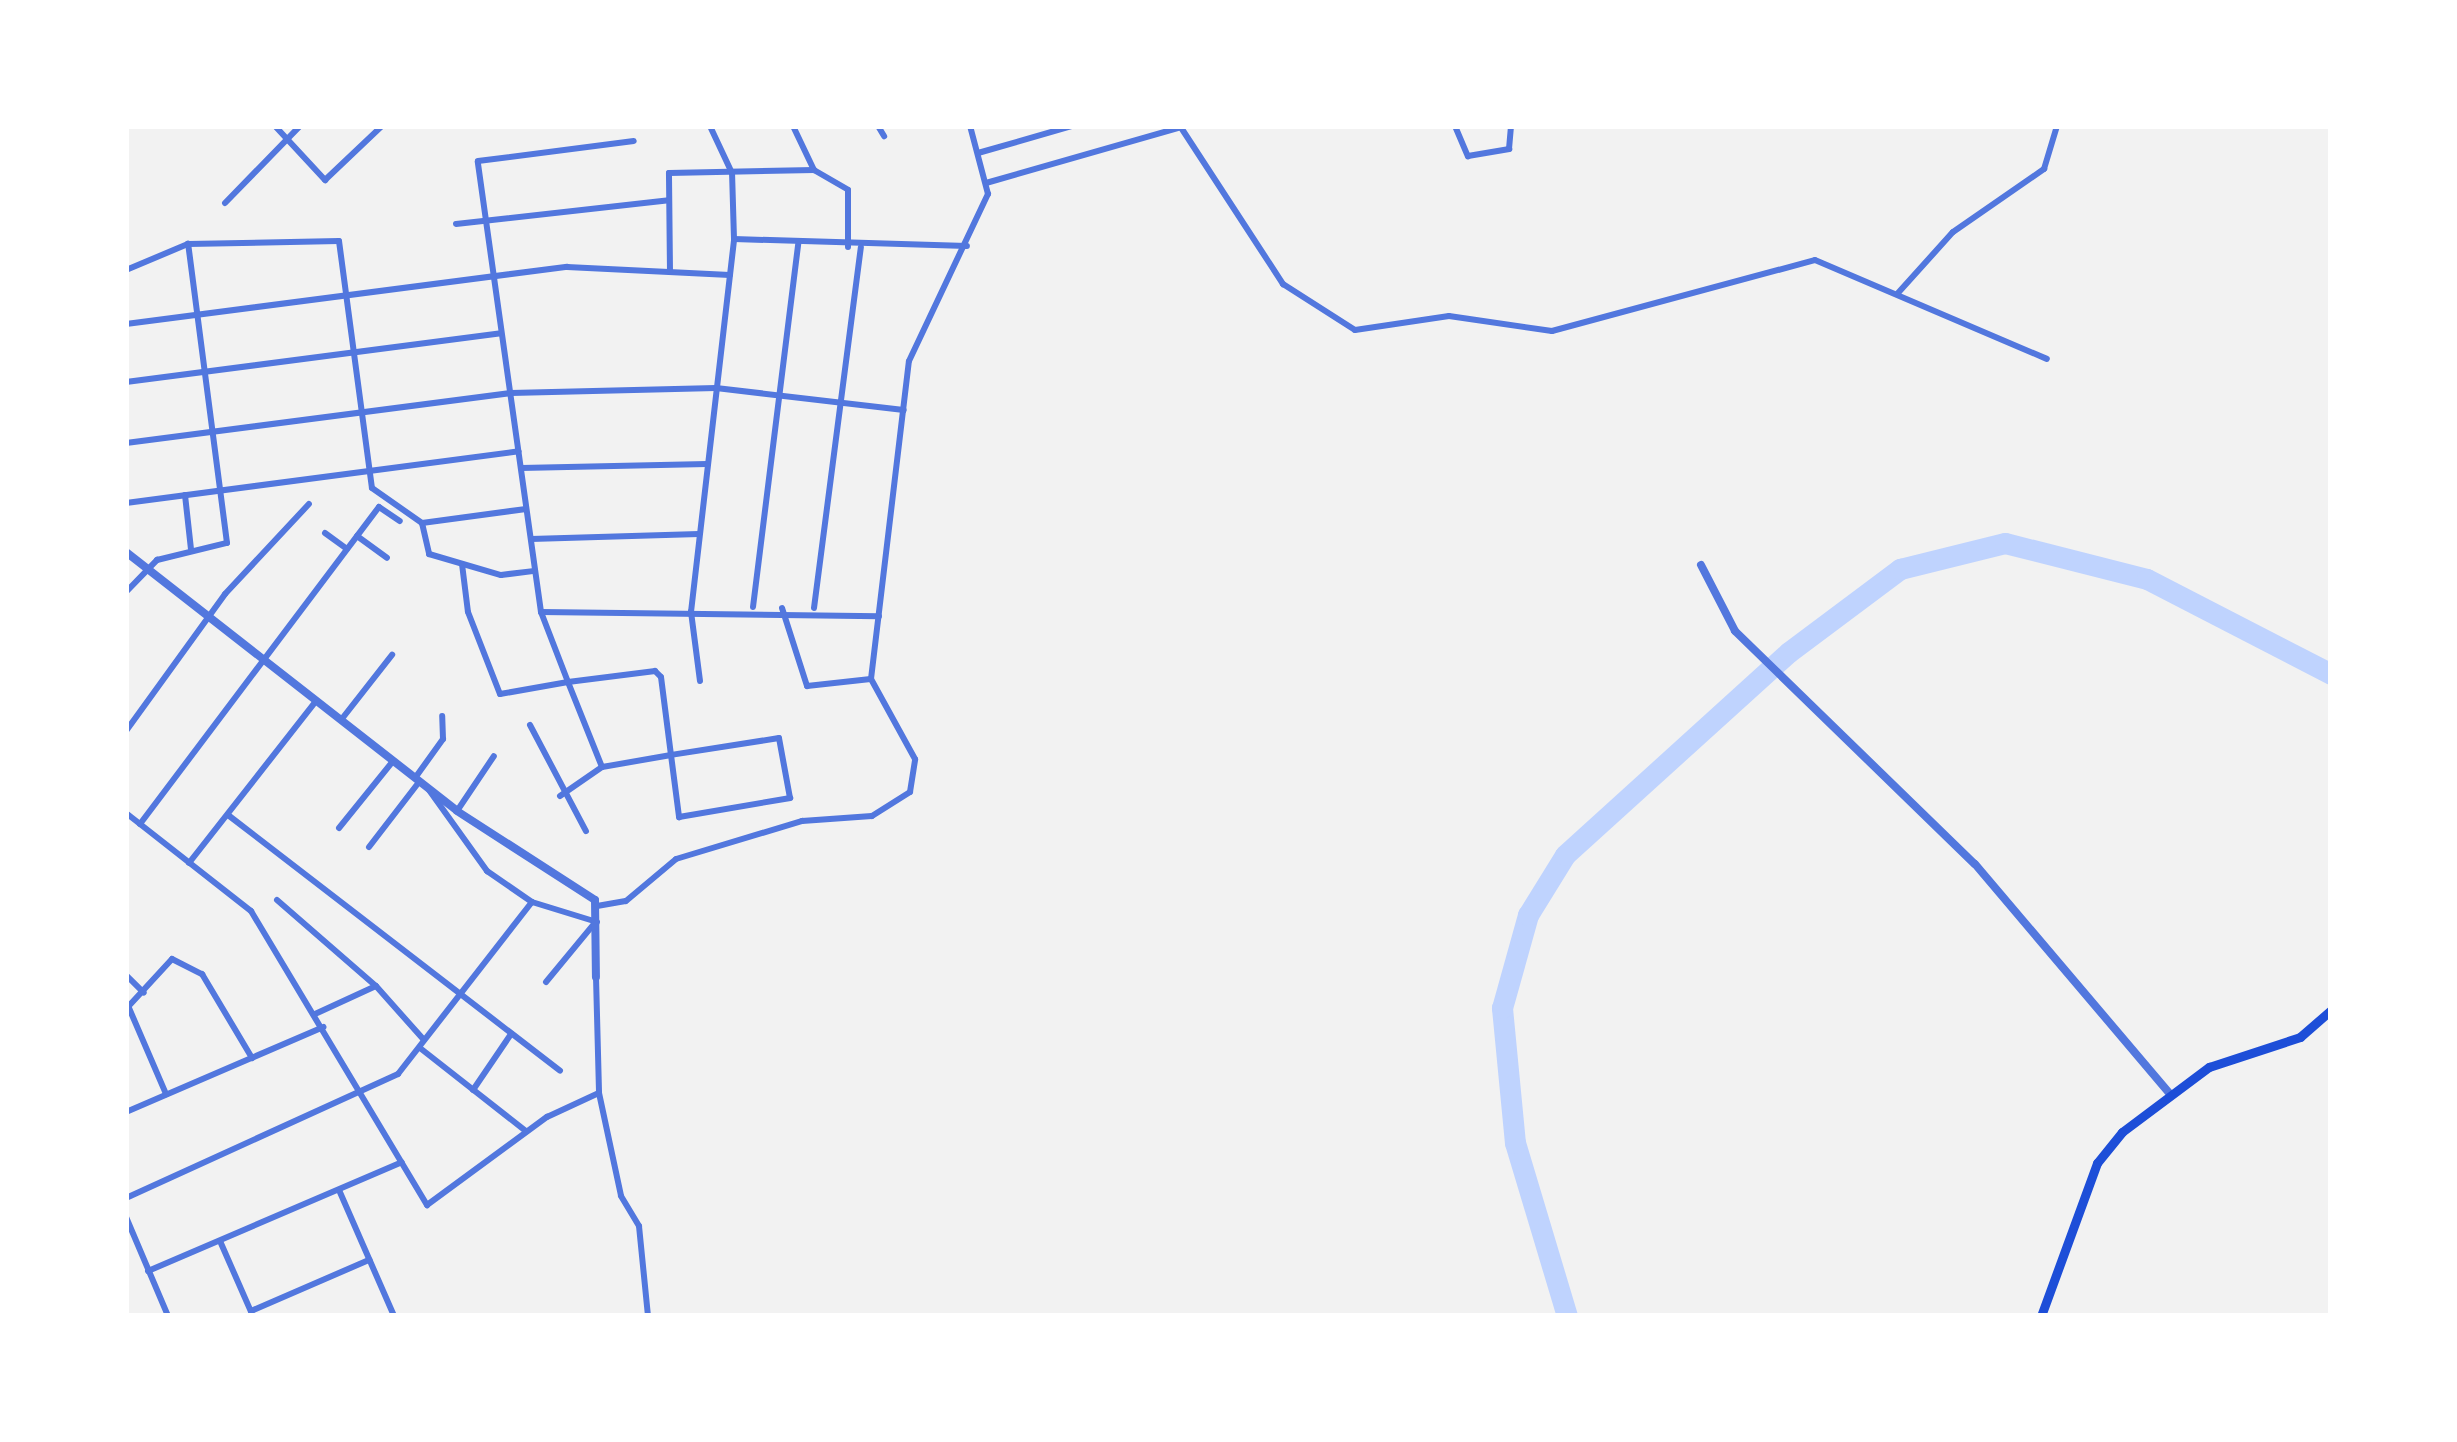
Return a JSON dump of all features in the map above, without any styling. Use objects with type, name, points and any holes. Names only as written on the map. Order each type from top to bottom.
[{"type":"main road","points":[[2041,1316],[2097,1163],[2209,1067],[2300,1037],[2331,1010]]},
{"type":"street","points":[[274,126],[325,180],[382,126]]},
{"type":"street","points":[[224,202],[300,126]]},
{"type":"street","points":[[700,681],[691,606],[734,239],[732,172],[710,126]]},
{"type":"street","points":[[793,126],[814,170]]},
{"type":"street","points":[[878,126],[884,136]]},
{"type":"street","points":[[126,552],[429,790],[597,906],[626,902],[676,859],[802,821],[872,817],[910,792],[915,759],[871,680],[909,362],[967,245],[986,183],[970,126]]},
{"type":"street","points":[[977,153],[1072,126]]},
{"type":"street","points":[[986,183],[1181,126],[1283,284],[1354,331],[1450,316],[1552,331],[1806,260],[1898,293],[2047,359]]},
{"type":"street","points":[[1455,126],[1468,156],[1509,149],[1511,126]]},
{"type":"street","points":[[1898,293],[1953,232],[2044,169],[2057,126]]},
{"type":"street","points":[[602,767],[541,612],[478,161],[634,141]]},
{"type":"street","points":[[670,272],[669,173],[814,170],[848,190],[848,247]]},
{"type":"street","points":[[456,224],[669,200]]},
{"type":"street","points":[[734,239],[861,248],[967,245]]},
{"type":"street","points":[[126,270],[188,244],[339,241],[372,488],[422,523],[429,554],[462,564],[535,571]]},
{"type":"street","points":[[126,592],[160,559],[226,548],[188,244]]},
{"type":"street","points":[[753,607],[798,244]]},
{"type":"street","points":[[814,608],[861,248]]},
{"type":"street","points":[[126,324],[494,276],[730,275]]},
{"type":"street","points":[[126,382],[501,333]]},
{"type":"street","points":[[126,443],[511,394],[716,388],[904,410]]},
{"type":"street","points":[[126,502],[519,451]]},
{"type":"street","points":[[521,469],[707,464]]},
{"type":"street","points":[[185,495],[191,549]]},
{"type":"street","points":[[126,731],[210,619],[309,504]]},
{"type":"street","points":[[140,824],[379,507],[400,520]]},
{"type":"street","points":[[422,523],[527,508]]},
{"type":"street","points":[[326,532],[347,550]]},
{"type":"street","points":[[531,539],[699,534]]},
{"type":"street","points":[[357,536],[387,558]]},
{"type":"street","points":[[462,564],[467,612],[500,694],[655,671],[671,755],[679,817],[790,798],[779,738],[671,755],[602,767],[560,796]]},
{"type":"street","points":[[1701,566],[1739,635],[1975,865],[2171,1095]]},
{"type":"street","points":[[541,612],[691,606],[814,608],[879,616]]},
{"type":"street","points":[[782,608],[807,686],[871,680]]},
{"type":"street","points":[[341,720],[392,656]]},
{"type":"street","points":[[189,863],[316,700]]},
{"type":"street","points":[[369,847],[443,739],[442,716]]},
{"type":"street","points":[[530,725],[560,796],[586,831]]},
{"type":"street","points":[[457,811],[494,756]]},
{"type":"street","points":[[339,829],[393,761]]},
{"type":"street","points":[[429,790],[460,842],[532,902],[597,922]]},
{"type":"street","points":[[126,813],[251,911],[427,1205],[527,1132],[599,1094]]},
{"type":"street","points":[[228,815],[560,1071]]},
{"type":"street","points":[[277,900],[376,986],[423,1044],[527,1132]]},
{"type":"street","points":[[126,1198],[363,1094],[423,1044],[532,902]]},
{"type":"street","points":[[597,906],[599,1094],[621,1196],[639,1226],[648,1316]]},
{"type":"street","points":[[546,982],[597,922]]},
{"type":"street","points":[[166,1094],[127,1008],[172,959],[202,974],[252,1058]]},
{"type":"street","points":[[126,975],[144,993]]},
{"type":"street","points":[[315,1014],[376,986]]},
{"type":"street","points":[[126,1112],[323,1027]]},
{"type":"street","points":[[473,1090],[512,1034]]},
{"type":"street","points":[[148,1271],[402,1162]]},
{"type":"street","points":[[339,1190],[394,1316]]},
{"type":"street","points":[[126,1217],[168,1316]]},
{"type":"street","points":[[220,1241],[252,1314],[369,1260]]},
{"type":"waterway","points":[[1567,1316],[1515,1143],[1502,1008],[1528,915],[1565,855],[1789,652],[1900,569],[2005,543],[2147,579],[2331,674]]}]
